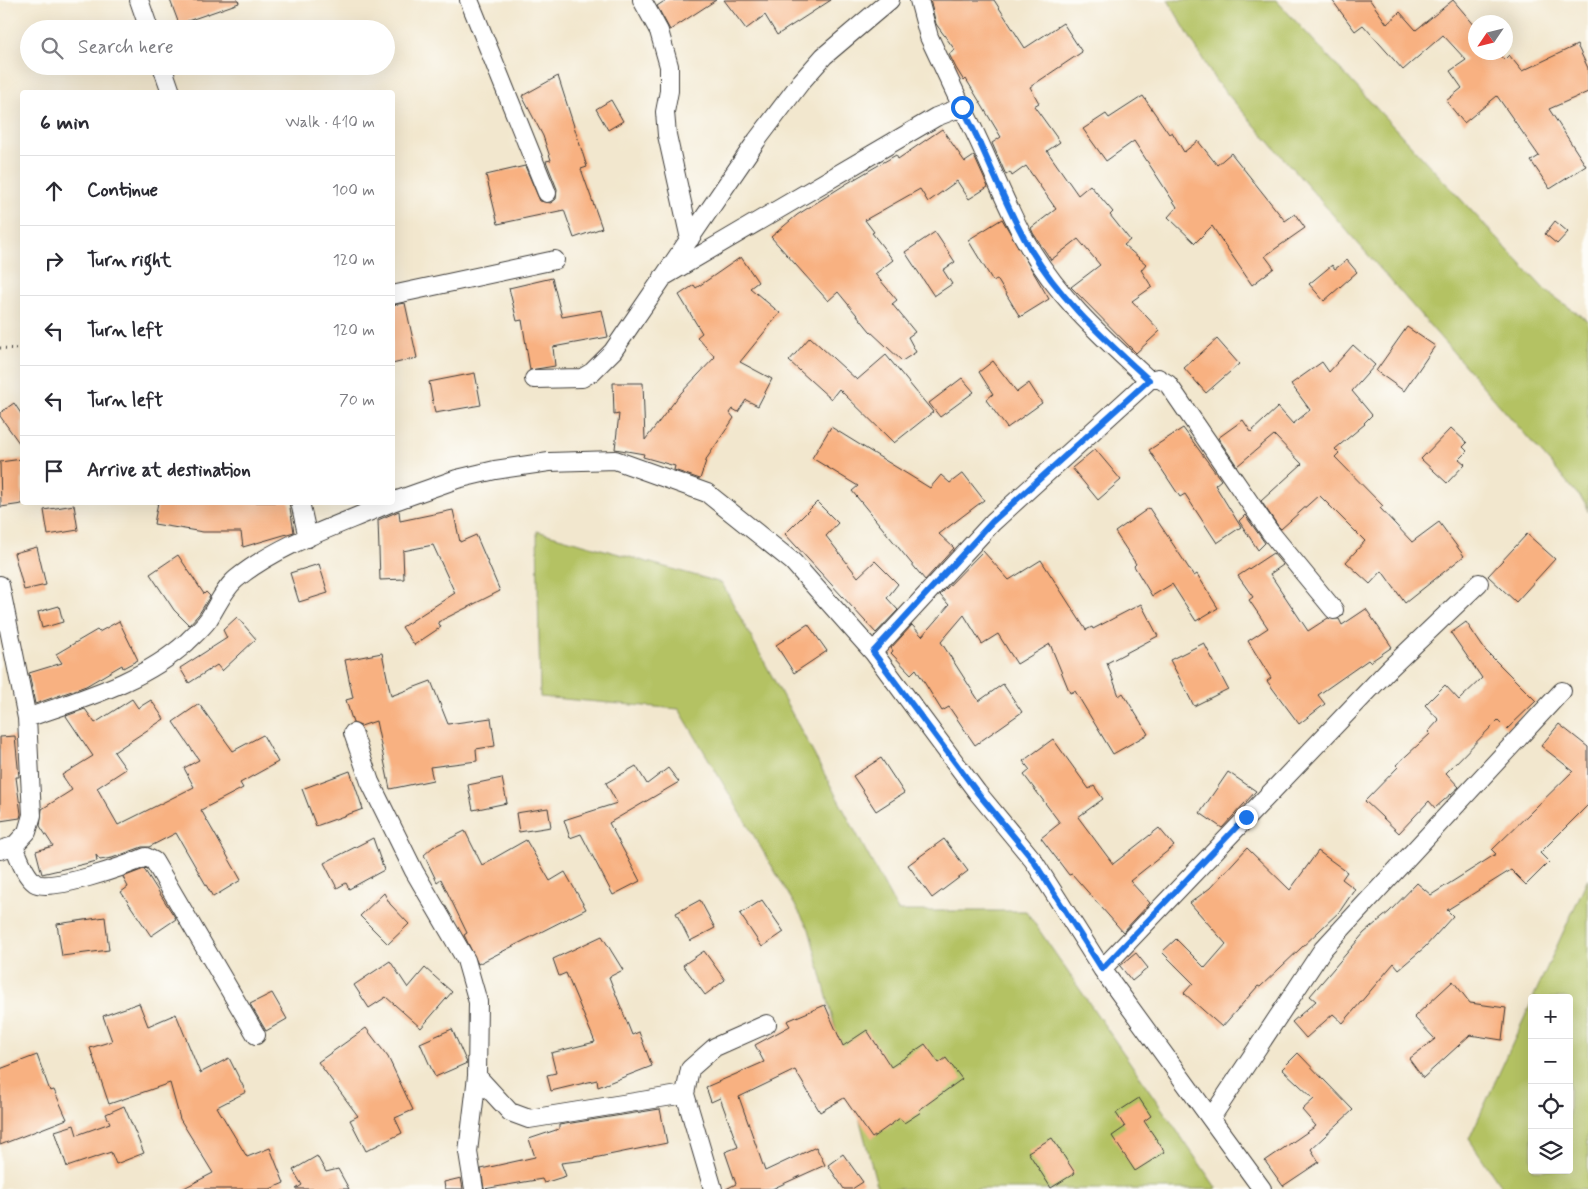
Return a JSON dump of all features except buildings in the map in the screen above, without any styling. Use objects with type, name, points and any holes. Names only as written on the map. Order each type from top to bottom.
[{"type":"street","points":[[139,0],[146,20]]},
{"type":"street","points":[[642,0],[659,31],[669,66],[669,91],[665,112],[667,135],[690,239]]},
{"type":"street","points":[[534,379],[582,378],[592,372],[613,351],[757,140],[801,82],[824,56],[890,0]]},
{"type":"street","points":[[919,0],[929,37],[1024,238],[1052,282],[1082,318],[1149,380]]},
{"type":"street","points":[[475,1],[547,193]]},
{"type":"street","points":[[165,75],[170,90]]},
{"type":"street","points":[[664,277],[936,117],[962,107]]},
{"type":"street","points":[[395,294],[555,260]]},
{"type":"street","points":[[873,652],[992,522],[1149,380],[1158,378],[1168,384],[1264,524],[1334,610]]},
{"type":"street","points":[[395,501],[457,479],[495,470],[549,462],[615,460],[707,493],[793,562],[873,652],[977,792],[1033,860],[1102,969],[1262,1189]]},
{"type":"street","points":[[301,505],[308,538]]},
{"type":"street","points":[[27,718],[107,690],[151,667],[185,643],[206,622],[234,581],[259,563],[308,538],[385,505]]},
{"type":"street","points":[[1102,969],[1390,668],[1478,583]]},
{"type":"street","points":[[0,585],[27,718],[32,815],[27,832],[7,848],[35,882],[42,885],[57,884],[118,869],[146,858],[154,861],[256,1035]]},
{"type":"street","points":[[1212,1118],[1323,949],[1562,691]]},
{"type":"street","points":[[353,733],[370,782],[414,871],[466,960],[478,1002],[477,1076],[468,1152],[474,1189]]},
{"type":"street","points":[[713,1189],[685,1094],[690,1069],[715,1047],[767,1024]]},
{"type":"street","points":[[477,1076],[510,1112],[529,1119],[685,1094]]},
{"type":"path","points":[[0,348],[20,349]]},
{"type":"green space","points":[[1168,0],[1276,0],[1545,290],[1588,321],[1588,512],[1586,504],[1215,80]]},
{"type":"green space","points":[[537,531],[722,583],[898,911],[1026,911],[1217,1189],[878,1189],[809,929],[679,709],[540,697]]},
{"type":"green space","points":[[1588,878],[1588,1189],[1503,1189],[1469,1139],[1528,1010],[1528,1174],[1573,1174],[1573,994],[1535,994]]},
{"type":"route","points":[[962,107],[1024,238],[1052,282],[1082,318],[1149,380],[992,522],[873,652],[977,792],[1033,860],[1102,969],[1246,817]]}]
